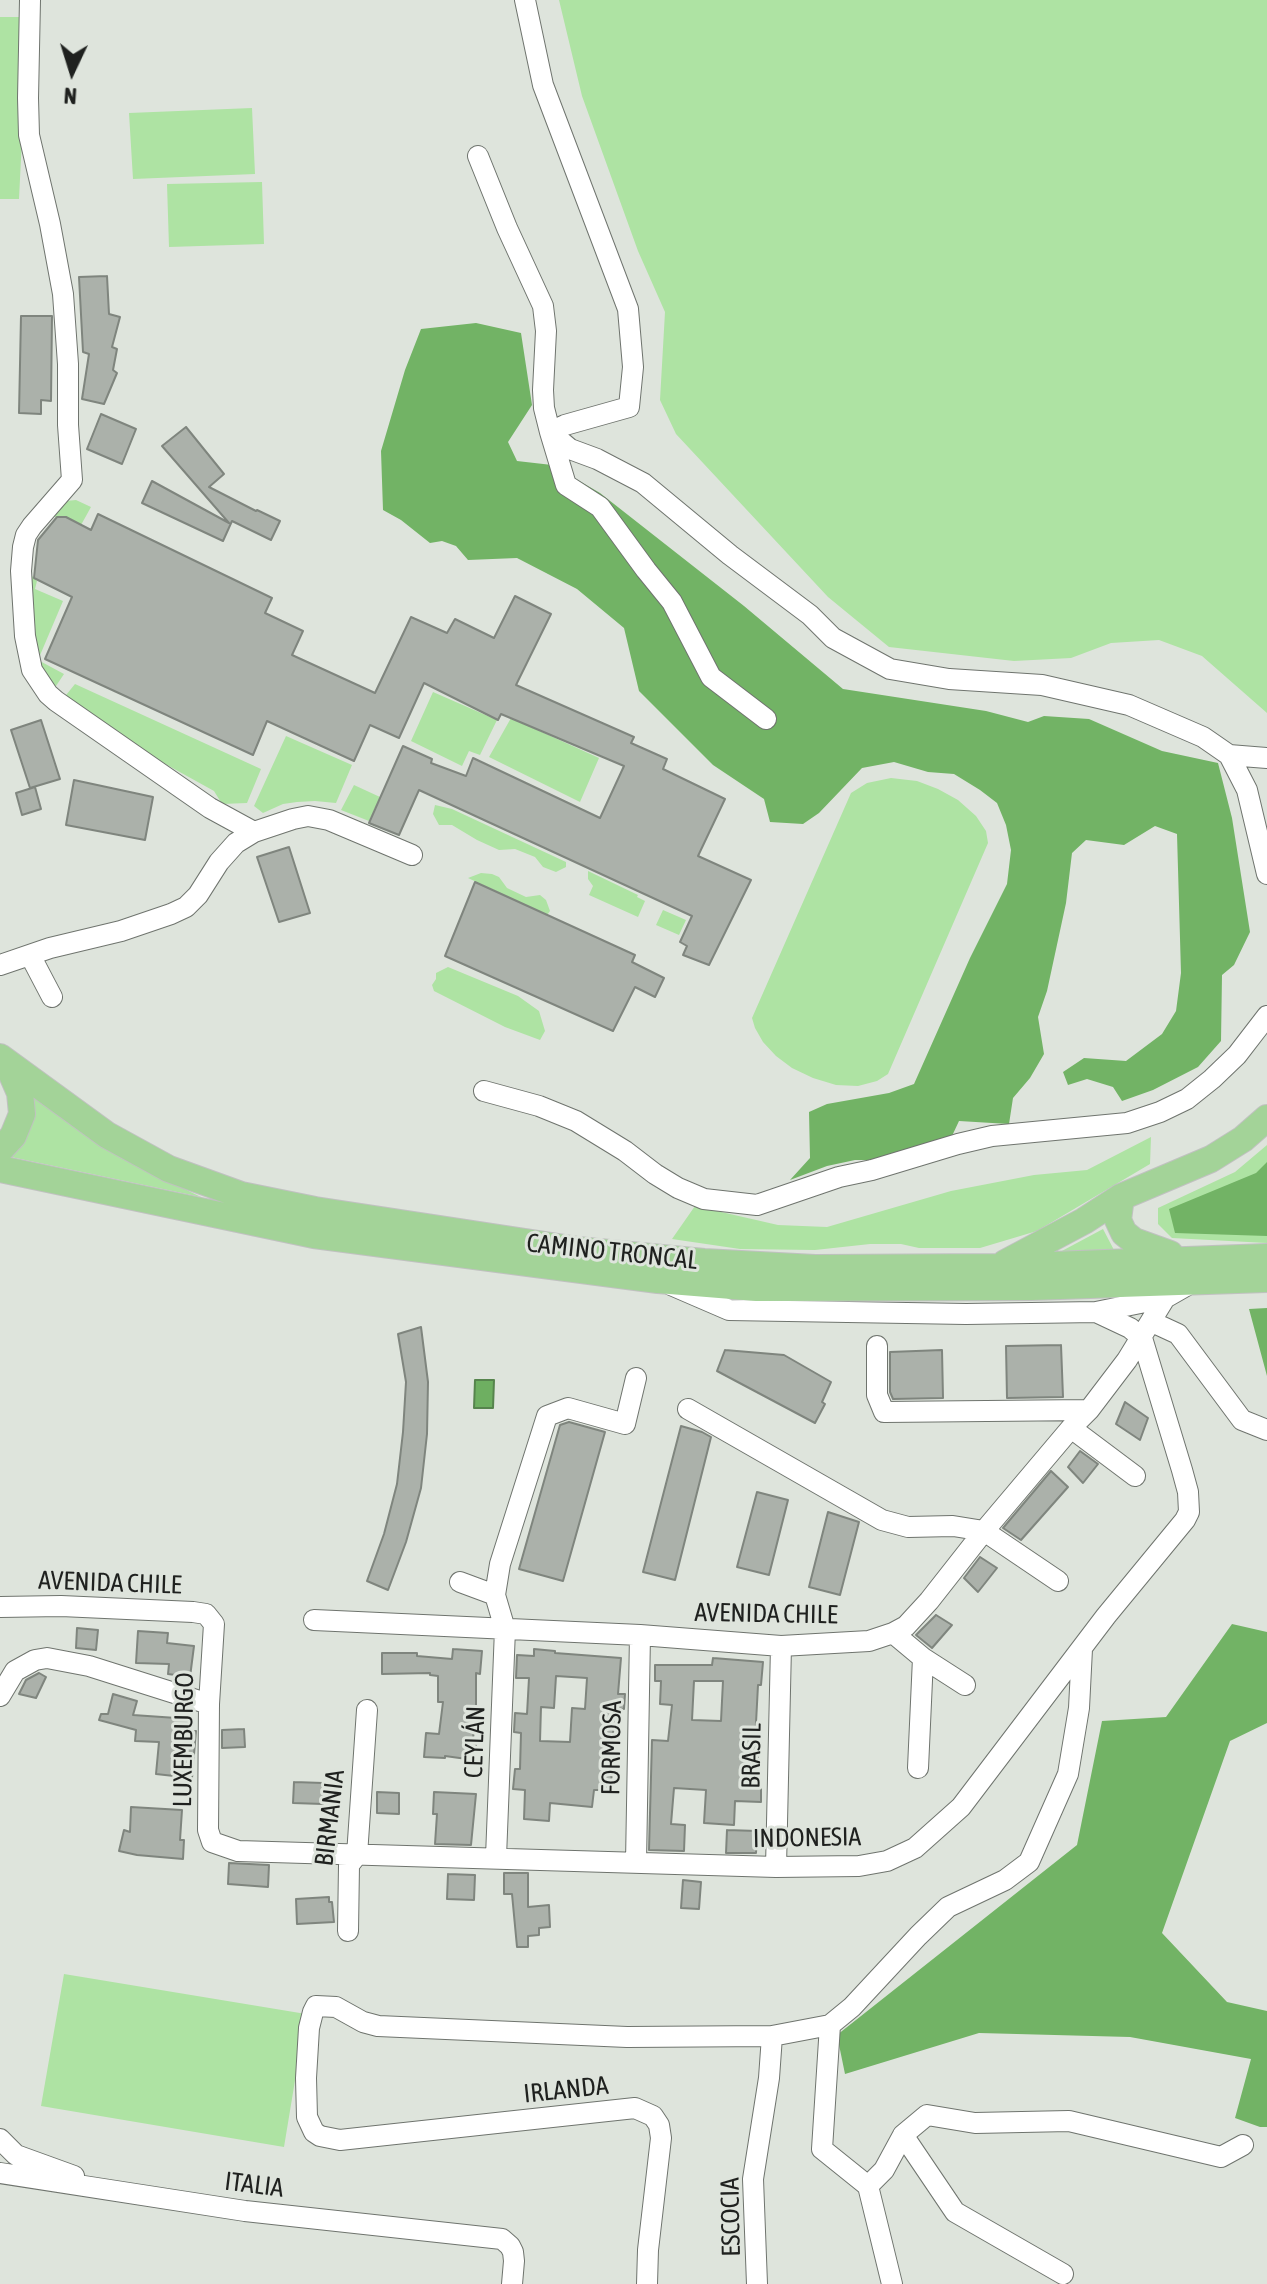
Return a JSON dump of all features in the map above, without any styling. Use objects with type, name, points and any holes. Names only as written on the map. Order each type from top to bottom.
[{"type":"main road","points":[[0,1150],[13,1136],[22,1114],[20,1093],[3,1060]]},
{"type":"main road","name":"CAMINO TRONCAL","points":[[3,1060],[78,1115],[137,1153],[204,1183],[278,1204],[578,1250],[704,1262],[815,1268],[998,1267],[1189,1271],[1267,1279]]},
{"type":"main road","points":[[998,1267],[1084,1221],[1121,1197],[1211,1159],[1243,1139],[1267,1118]]},
{"type":"main road","name":"CAMINO TRONCAL","points":[[0,1169],[314,1235],[658,1280],[757,1288],[1031,1287],[1189,1271],[1267,1257]]},
{"type":"main road","points":[[1121,1197],[1118,1220],[1124,1233],[1189,1271]]},
{"type":"street","points":[[30,0],[29,135],[63,294],[72,480],[32,526],[23,547],[21,571],[25,636],[32,670],[56,701],[210,808],[254,832]]},
{"type":"street","points":[[525,0],[543,85],[628,309],[633,367],[629,407],[550,432]]},
{"type":"street","points":[[478,156],[543,306],[546,331],[544,408],[566,485],[600,507],[672,602],[711,677],[766,719]]},
{"type":"street","points":[[550,432],[570,449],[643,483],[730,555],[810,615],[833,638],[890,669],[949,679],[1042,685],[1129,705],[1203,737],[1229,755],[1247,790],[1267,874]]},
{"type":"street","points":[[1229,755],[1267,758]]},
{"type":"street","points":[[0,965],[121,931],[186,907],[236,843],[254,832],[293,819],[308,816],[329,820],[412,855]]},
{"type":"street","points":[[30,955],[52,997]]},
{"type":"street","points":[[484,1091],[539,1106],[576,1121],[655,1174],[704,1199],[757,1205],[839,1177],[992,1136],[1127,1123],[1160,1112],[1187,1099],[1212,1079],[1237,1055],[1267,1016]]},
{"type":"street","points":[[1165,1298],[1189,1271]]},
{"type":"street","name":"CAMINO TRONCAL","points":[[658,1280],[729,1310],[966,1314],[1096,1312],[1165,1298]]},
{"type":"street","name":"AVENIDA CHILE","points":[[314,1620],[640,1635],[781,1646],[869,1641],[893,1633],[906,1626],[929,1601],[984,1531],[1089,1410],[1147,1330],[1165,1298]]},
{"type":"street","name":"CAMINO TRONCAL","points":[[1096,1312],[1130,1328],[1178,1334],[1242,1420],[1267,1430]]},
{"type":"street","name":"INDONESIA","points":[[227,1848],[238,1851],[776,1867],[859,1866],[887,1861],[915,1848],[961,1807],[1189,1512],[1188,1492],[1147,1330]]},
{"type":"street","points":[[877,1346],[877,1395],[884,1412],[1089,1410]]},
{"type":"street","points":[[460,1582],[495,1595],[500,1564],[547,1416],[568,1408],[625,1424],[636,1378]]},
{"type":"street","points":[[688,1409],[882,1520],[908,1527],[953,1526],[984,1531],[1058,1581]]},
{"type":"street","points":[[1071,1428],[1135,1476]]},
{"type":"street","name":"CEYLÁN","points":[[495,1595],[505,1629],[496,1857]]},
{"type":"street","name":"AVENIDA CHILE","points":[[0,1607],[61,1606],[193,1612],[206,1614],[214,1624]]},
{"type":"street","name":"LUXEMBURGO","points":[[214,1624],[209,1704],[208,1830],[212,1842],[227,1848]]},
{"type":"street","points":[[893,1633],[923,1658],[965,1685]]},
{"type":"street","name":"FORMOSA","points":[[636,1862],[640,1635]]},
{"type":"street","name":"BRASIL","points":[[776,1867],[781,1646]]},
{"type":"street","points":[[892,2284],[868,2186],[822,2149],[830,2025],[852,2007],[948,1907],[1005,1880],[1029,1862],[1068,1774],[1079,1708],[1082,1649]]},
{"type":"street","points":[[0,1696],[15,1671],[25,1664],[47,1658],[89,1666],[209,1704]]},
{"type":"street","points":[[918,1768],[923,1658]]},
{"type":"street","name":"BIRMANIA","points":[[348,1931],[349,1865],[357,1855],[367,1710]]},
{"type":"street","name":"IRLANDA","points":[[647,2284],[661,2138],[659,2125],[653,2116],[635,2108],[349,2139],[330,2138],[314,2132],[307,2117],[309,2028],[316,2006],[336,2007],[363,2022],[378,2026],[627,2037],[772,2036],[830,2025]]},
{"type":"street","name":"ESCOCIA","points":[[757,2284],[753,2179],[769,2078],[772,2036]]},
{"type":"street","points":[[868,2186],[884,2170],[903,2135],[927,2115],[975,2123],[1069,2121],[1221,2157],[1243,2145]]},
{"type":"street","points":[[903,2135],[955,2212],[1063,2274]]},
{"type":"street","points":[[0,2139],[16,2155],[119,2192]]},
{"type":"street","name":"ITALIA","points":[[0,2173],[245,2211],[502,2239],[513,2252],[512,2284]]},
{"type":"shaded area","points":[[559,0],[1267,0],[1267,713],[1202,656],[1159,640],[1111,643],[1071,658],[1014,661],[889,647],[828,597],[676,434],[660,400],[665,312],[638,251],[582,96]]},
{"type":"shaded area","points":[[0,17],[28,17],[19,199],[0,199]]},
{"type":"shaded area","points":[[252,108],[255,174],[133,179],[129,113]]},
{"type":"shaded area","points":[[262,182],[264,244],[169,247],[167,184]]},
{"type":"shaded area","points":[[476,323],[521,333],[532,405],[508,442],[517,461],[552,465],[600,493],[744,606],[843,689],[986,711],[1028,722],[1044,716],[1089,719],[1162,751],[1218,763],[1232,818],[1250,932],[1234,965],[1222,975],[1221,1041],[1198,1067],[1153,1090],[1122,1101],[1113,1087],[1087,1079],[1068,1085],[1063,1072],[1084,1058],[1126,1061],[1162,1034],[1176,1011],[1181,973],[1177,834],[1155,826],[1124,845],[1086,840],[1072,853],[1066,903],[1047,991],[1038,1017],[1044,1054],[1013,1098],[1009,1124],[959,1121],[952,1136],[872,1160],[827,1166],[790,1180],[810,1158],[809,1112],[827,1104],[889,1093],[914,1084],[1007,884],[1011,850],[1006,825],[997,803],[954,774],[928,772],[894,762],[862,768],[819,813],[803,824],[770,822],[764,799],[713,765],[639,691],[624,628],[577,589],[517,558],[468,560],[456,546],[442,541],[430,543],[383,510],[381,451],[405,370],[421,329]]},
{"type":"shaded area","points":[[76,500],[91,507],[81,525],[66,517],[44,517],[27,536],[22,560],[37,581],[35,589],[63,601],[38,660],[64,674],[52,692],[32,665],[24,642],[20,554],[23,537],[41,513],[56,502]]},
{"type":"shaded area","points":[[75,684],[261,769],[247,803],[222,804],[214,791],[140,750],[62,700]]},
{"type":"shaded area","points":[[433,692],[497,720],[480,755],[469,751],[462,766],[411,741]]},
{"type":"shaded area","points":[[511,718],[599,758],[580,802],[489,757]]},
{"type":"shaded area","points":[[286,736],[352,765],[336,803],[297,802],[283,804],[263,813],[254,806]]},
{"type":"shaded area","points":[[891,778],[917,781],[958,800],[976,816],[986,831],[988,843],[888,1074],[877,1081],[858,1086],[836,1085],[792,1068],[776,1056],[763,1042],[752,1018],[851,793],[867,783]]},
{"type":"shaded area","points":[[354,785],[380,797],[369,821],[341,810]]},
{"type":"shaded area","points":[[435,805],[452,809],[566,862],[566,867],[556,872],[543,867],[535,857],[515,849],[499,850],[452,825],[439,825],[433,814]]},
{"type":"shaded area","points":[[588,871],[645,901],[638,917],[589,895],[593,886],[588,879]]},
{"type":"shaded area","points":[[481,873],[499,877],[507,888],[526,897],[540,895],[546,900],[550,911],[547,915],[468,878]]},
{"type":"shaded area","points":[[663,910],[686,920],[679,935],[656,925]]},
{"type":"shaded area","points":[[448,967],[518,996],[539,1011],[545,1031],[540,1040],[505,1027],[434,991],[432,985],[436,973]]},
{"type":"shaded area","points":[[31,1090],[119,1157],[201,1197],[11,1157],[32,1121]]},
{"type":"shaded area","points":[[1151,1137],[1150,1164],[1037,1231],[980,1248],[870,1244],[815,1250],[740,1249],[672,1239],[695,1206],[778,1225],[827,1227],[951,1191],[1034,1175],[1087,1170]]},
{"type":"shaded area","points":[[1267,1145],[1267,1243],[1172,1238],[1158,1224],[1158,1208],[1235,1172]]},
{"type":"shaded area","points":[[1267,1162],[1267,1236],[1175,1233],[1169,1209],[1256,1173]]},
{"type":"shaded area","points":[[1103,1229],[1114,1250],[1060,1252]]},
{"type":"shaded area","points":[[1267,1308],[1267,1376],[1249,1309]]},
{"type":"shaded area","points":[[475,1380],[494,1380],[493,1408],[474,1408]]},
{"type":"shaded area","points":[[1232,1624],[1267,1632],[1267,1723],[1230,1741],[1162,1933],[1227,2002],[1267,2011],[1267,2127],[1235,2118],[1251,2059],[1130,2037],[979,2033],[845,2074],[837,2035],[1077,1845],[1102,1721],[1166,1717]]},
{"type":"shaded area","points":[[64,1974],[306,2014],[284,2147],[41,2106]]},
{"type":"building","points":[[107,276],[109,314],[120,317],[112,347],[117,349],[113,370],[117,373],[104,404],[82,399],[89,354],[83,352],[79,277]]},
{"type":"building","points":[[21,316],[52,316],[51,401],[41,400],[41,414],[19,413]]},
{"type":"building","points":[[101,414],[136,429],[122,464],[87,449]]},
{"type":"building","points":[[186,427],[224,474],[209,487],[280,521],[271,540],[232,521],[223,541],[142,503],[152,481],[229,523],[162,446]]},
{"type":"building","points":[[98,514],[272,598],[265,613],[303,631],[292,655],[375,693],[411,617],[447,633],[455,619],[494,638],[515,596],[551,614],[516,685],[634,737],[631,743],[667,759],[663,769],[725,799],[698,856],[751,880],[709,965],[683,955],[687,946],[680,942],[692,916],[419,790],[399,835],[369,823],[403,746],[432,759],[431,763],[466,776],[473,758],[600,818],[624,766],[501,714],[498,720],[424,683],[399,738],[370,725],[354,761],[267,721],[253,755],[45,659],[72,597],[34,578],[38,540],[57,517],[66,517],[91,530]]},
{"type":"building","points":[[41,720],[60,779],[30,788],[11,730]]},
{"type":"building","points":[[74,780],[153,797],[145,840],[66,825]]},
{"type":"building","points":[[35,787],[41,809],[22,815],[16,793]]},
{"type":"building","points":[[289,847],[310,913],[279,922],[257,857]]},
{"type":"building","points":[[475,882],[635,955],[632,962],[664,978],[655,997],[635,987],[613,1031],[445,956]]},
{"type":"building","points":[[421,1327],[428,1382],[427,1434],[421,1488],[388,1590],[367,1581],[397,1484],[406,1382],[398,1334]]},
{"type":"building","points":[[1061,1345],[1063,1397],[1007,1398],[1006,1346]]},
{"type":"building","points":[[725,1350],[784,1355],[831,1382],[822,1402],[825,1404],[815,1423],[717,1371]]},
{"type":"building","points":[[942,1350],[943,1398],[893,1399],[890,1392],[890,1352]]},
{"type":"building","points":[[1125,1402],[1148,1418],[1140,1440],[1116,1424]]},
{"type":"building","points":[[569,1422],[605,1432],[563,1581],[519,1569],[560,1425]]},
{"type":"building","points":[[681,1426],[711,1437],[675,1580],[643,1572]]},
{"type":"building","points":[[1080,1451],[1098,1464],[1083,1483],[1068,1467]]},
{"type":"building","points":[[1051,1471],[1068,1487],[1021,1540],[1003,1528]]},
{"type":"building","points":[[757,1492],[788,1500],[769,1575],[737,1567]]},
{"type":"building","points":[[828,1512],[859,1522],[840,1595],[809,1587]]},
{"type":"building","points":[[980,1557],[997,1568],[978,1592],[964,1578]]},
{"type":"building","points":[[936,1615],[952,1625],[932,1648],[916,1635]]},
{"type":"building","points":[[77,1628],[98,1630],[96,1650],[76,1648]]},
{"type":"building","points":[[138,1631],[168,1633],[167,1643],[194,1646],[190,1677],[168,1674],[169,1664],[136,1663]]},
{"type":"building","points":[[453,1649],[482,1651],[480,1674],[476,1673],[473,1738],[477,1738],[474,1760],[424,1757],[426,1733],[439,1734],[443,1702],[438,1702],[438,1676],[430,1673],[382,1674],[382,1653],[417,1653],[417,1656],[452,1659]]},
{"type":"building","points":[[534,1649],[621,1658],[618,1694],[625,1694],[624,1709],[614,1708],[611,1790],[594,1790],[592,1807],[550,1803],[549,1821],[524,1819],[525,1790],[513,1789],[515,1769],[520,1769],[521,1733],[514,1732],[515,1713],[527,1714],[529,1678],[516,1678],[517,1655],[534,1656]],"holes":[[[556,1676],[587,1678],[585,1709],[572,1708],[570,1742],[540,1741],[541,1707],[554,1708]]]},
{"type":"building","points":[[713,1658],[763,1662],[761,1685],[758,1685],[755,1742],[759,1742],[756,1785],[761,1785],[761,1802],[735,1801],[734,1825],[704,1823],[706,1790],[674,1788],[671,1824],[685,1825],[684,1851],[649,1850],[652,1740],[668,1741],[672,1705],[660,1704],[661,1681],[655,1681],[655,1665],[712,1665]],"holes":[[[694,1681],[723,1681],[721,1721],[692,1720]]]},
{"type":"building","points":[[39,1673],[46,1677],[36,1698],[19,1694],[26,1680]]},
{"type":"building","points":[[113,1694],[137,1701],[133,1715],[191,1719],[190,1731],[196,1731],[192,1778],[156,1774],[159,1742],[135,1741],[136,1730],[99,1720],[101,1714],[108,1714]]},
{"type":"building","points":[[244,1729],[245,1747],[222,1748],[222,1730]]},
{"type":"building","points":[[294,1782],[323,1783],[323,1804],[293,1803]]},
{"type":"building","points":[[377,1792],[399,1793],[399,1814],[377,1813]]},
{"type":"building","points":[[434,1792],[476,1794],[471,1845],[435,1844],[437,1814],[433,1814]]},
{"type":"building","points":[[131,1807],[182,1810],[180,1840],[184,1840],[183,1859],[119,1851],[124,1830],[130,1832]]},
{"type":"building","points":[[727,1830],[757,1831],[756,1853],[726,1853]]},
{"type":"building","points":[[229,1863],[269,1865],[268,1887],[228,1884]]},
{"type":"building","points":[[504,1873],[528,1873],[528,1907],[549,1905],[550,1927],[539,1928],[539,1935],[528,1936],[528,1947],[517,1947],[512,1894],[504,1894]]},
{"type":"building","points":[[448,1874],[475,1875],[474,1900],[447,1899]]},
{"type":"building","points":[[683,1880],[701,1882],[699,1909],[681,1908]]},
{"type":"building","points":[[329,1897],[334,1922],[297,1924],[296,1899]]}]
